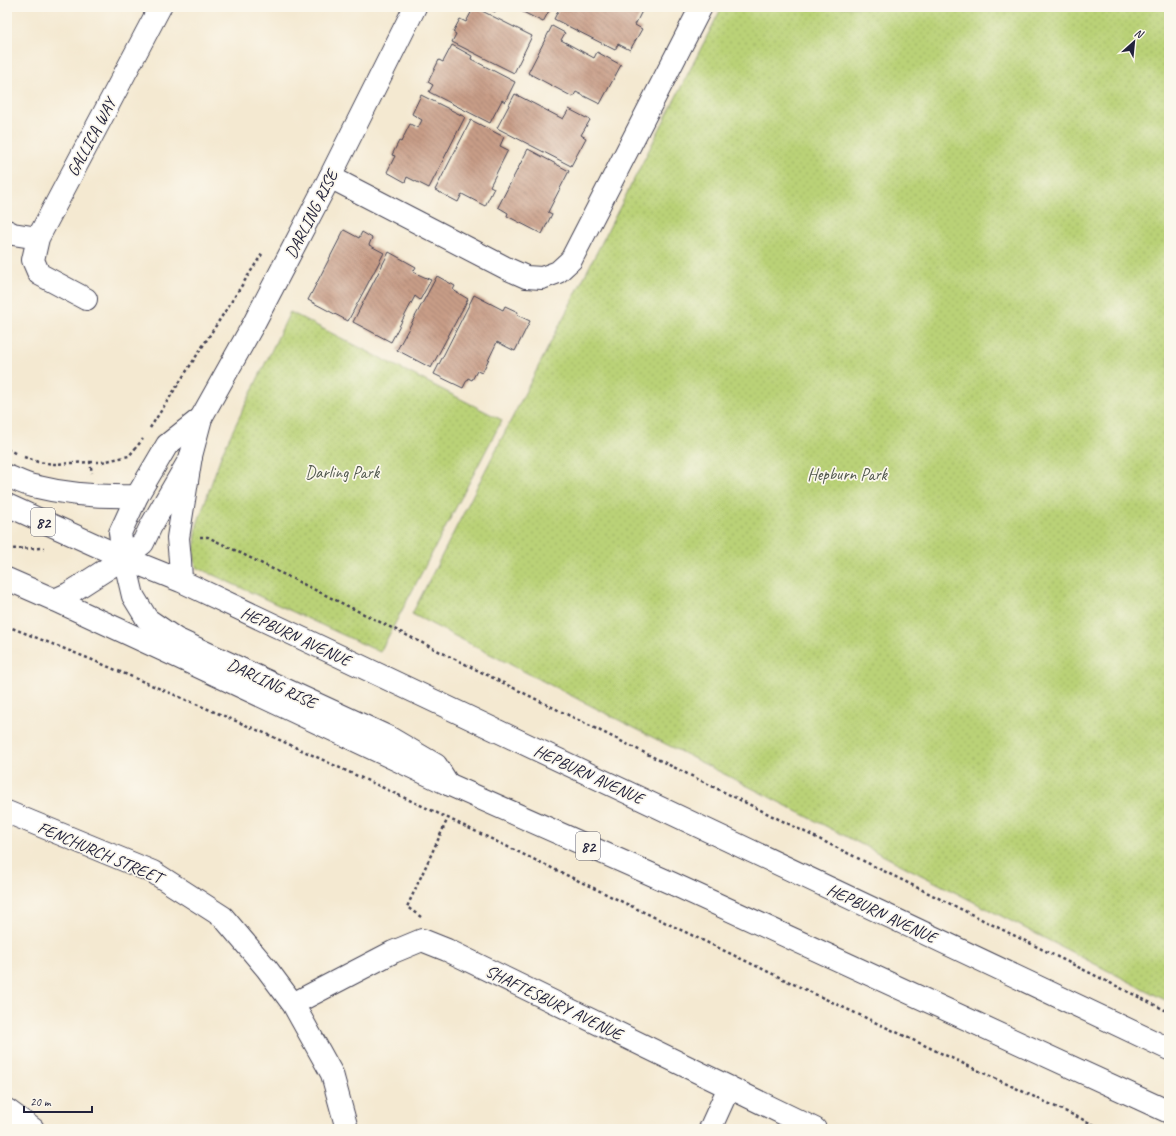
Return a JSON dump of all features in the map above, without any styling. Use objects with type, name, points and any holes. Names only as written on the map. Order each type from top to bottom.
[{"type":"street","name":"GALLICA WAY","points":[[86,299],[39,274],[33,260],[38,238],[160,7]]},
{"type":"street","name":"DARLING RISE","points":[[55,600],[68,594],[124,558],[143,543],[151,526],[191,456],[201,418],[253,325],[330,177],[415,7]]},
{"type":"street","points":[[330,177],[514,272],[526,277],[542,278],[558,272],[571,260],[700,7]]},
{"type":"street","points":[[7,231],[13,234],[38,238]]},
{"type":"street","name":"DARLING RISE","points":[[201,418],[167,445],[137,496],[120,533],[133,596],[147,619],[176,639],[390,738],[436,765],[448,784]]},
{"type":"street","points":[[181,581],[178,538],[191,456]]},
{"type":"street","points":[[7,476],[32,486],[70,492],[115,497],[137,496]]},
{"type":"street","name":"HEPBURN AVENUE","points":[[7,505],[124,558],[181,581],[1169,1049]]},
{"type":"street","name":"82","points":[[7,579],[448,784],[671,883],[1169,1112]]},
{"type":"street","name":"FENCHURCH STREET","points":[[7,812],[153,872],[223,917],[267,969],[293,1004],[332,1074],[347,1129]]},
{"type":"street","name":"SHAFTESBURY AVENUE","points":[[293,1004],[392,952],[422,940],[447,950],[815,1129]]},
{"type":"street","points":[[710,1129],[729,1087]]},
{"type":"street","points":[[7,1110],[33,1129]]},
{"type":"path","points":[[150,428],[263,254]]},
{"type":"path","points":[[7,449],[38,462],[54,464],[102,462],[129,456],[146,435]]},
{"type":"path","points":[[90,462],[95,494]]},
{"type":"path","points":[[178,538],[208,537],[1169,1012]]},
{"type":"path","points":[[7,626],[90,659],[269,735],[448,818],[759,967],[1103,1129]]},
{"type":"path","points":[[424,919],[407,907],[448,818]]},
{"type":"green space","name":"Hepburn Park","points":[[722,7],[1169,7],[1169,1002],[412,614]]},
{"type":"green space","name":"Darling Park","points":[[290,312],[502,420],[380,652],[196,567],[194,554],[197,525],[222,453]]},
{"type":"building","points":[[474,7],[532,36],[514,73],[452,42],[456,34],[453,32],[460,19],[466,22]]},
{"type":"building","points":[[485,7],[498,7],[495,12]]},
{"type":"building","points":[[513,7],[551,7],[543,22]]},
{"type":"building","points":[[560,7],[644,7],[635,25],[642,29],[630,50],[618,44],[615,50],[554,19]]},
{"type":"building","points":[[552,26],[565,33],[561,40],[594,58],[597,52],[621,65],[600,104],[576,92],[573,97],[528,73]]},
{"type":"building","points":[[452,45],[472,56],[471,59],[515,82],[505,102],[502,100],[490,123],[429,92],[433,85],[428,82],[439,60],[443,62]]},
{"type":"building","points":[[515,94],[563,119],[569,109],[590,120],[581,135],[586,138],[571,166],[497,128]]},
{"type":"building","points":[[421,95],[465,117],[429,188],[407,177],[405,182],[387,172],[395,156],[392,155],[399,141],[401,142],[410,124],[418,128],[422,120],[412,114]]},
{"type":"building","points":[[471,120],[504,137],[500,146],[508,150],[490,186],[494,188],[485,206],[462,194],[458,202],[435,190]]},
{"type":"building","points":[[528,149],[569,171],[548,212],[552,214],[542,234],[507,216],[508,213],[498,207]]},
{"type":"building","points":[[344,230],[359,238],[362,232],[372,238],[369,245],[384,253],[348,321],[308,300]]},
{"type":"building","points":[[389,252],[416,267],[413,272],[431,280],[420,300],[415,296],[391,342],[353,322]]},
{"type":"building","points":[[437,276],[455,286],[453,290],[468,299],[431,368],[397,350]]},
{"type":"building","points":[[474,295],[503,310],[505,306],[518,312],[517,315],[530,321],[515,351],[497,342],[482,373],[477,371],[472,380],[468,378],[463,388],[434,374]]}]
